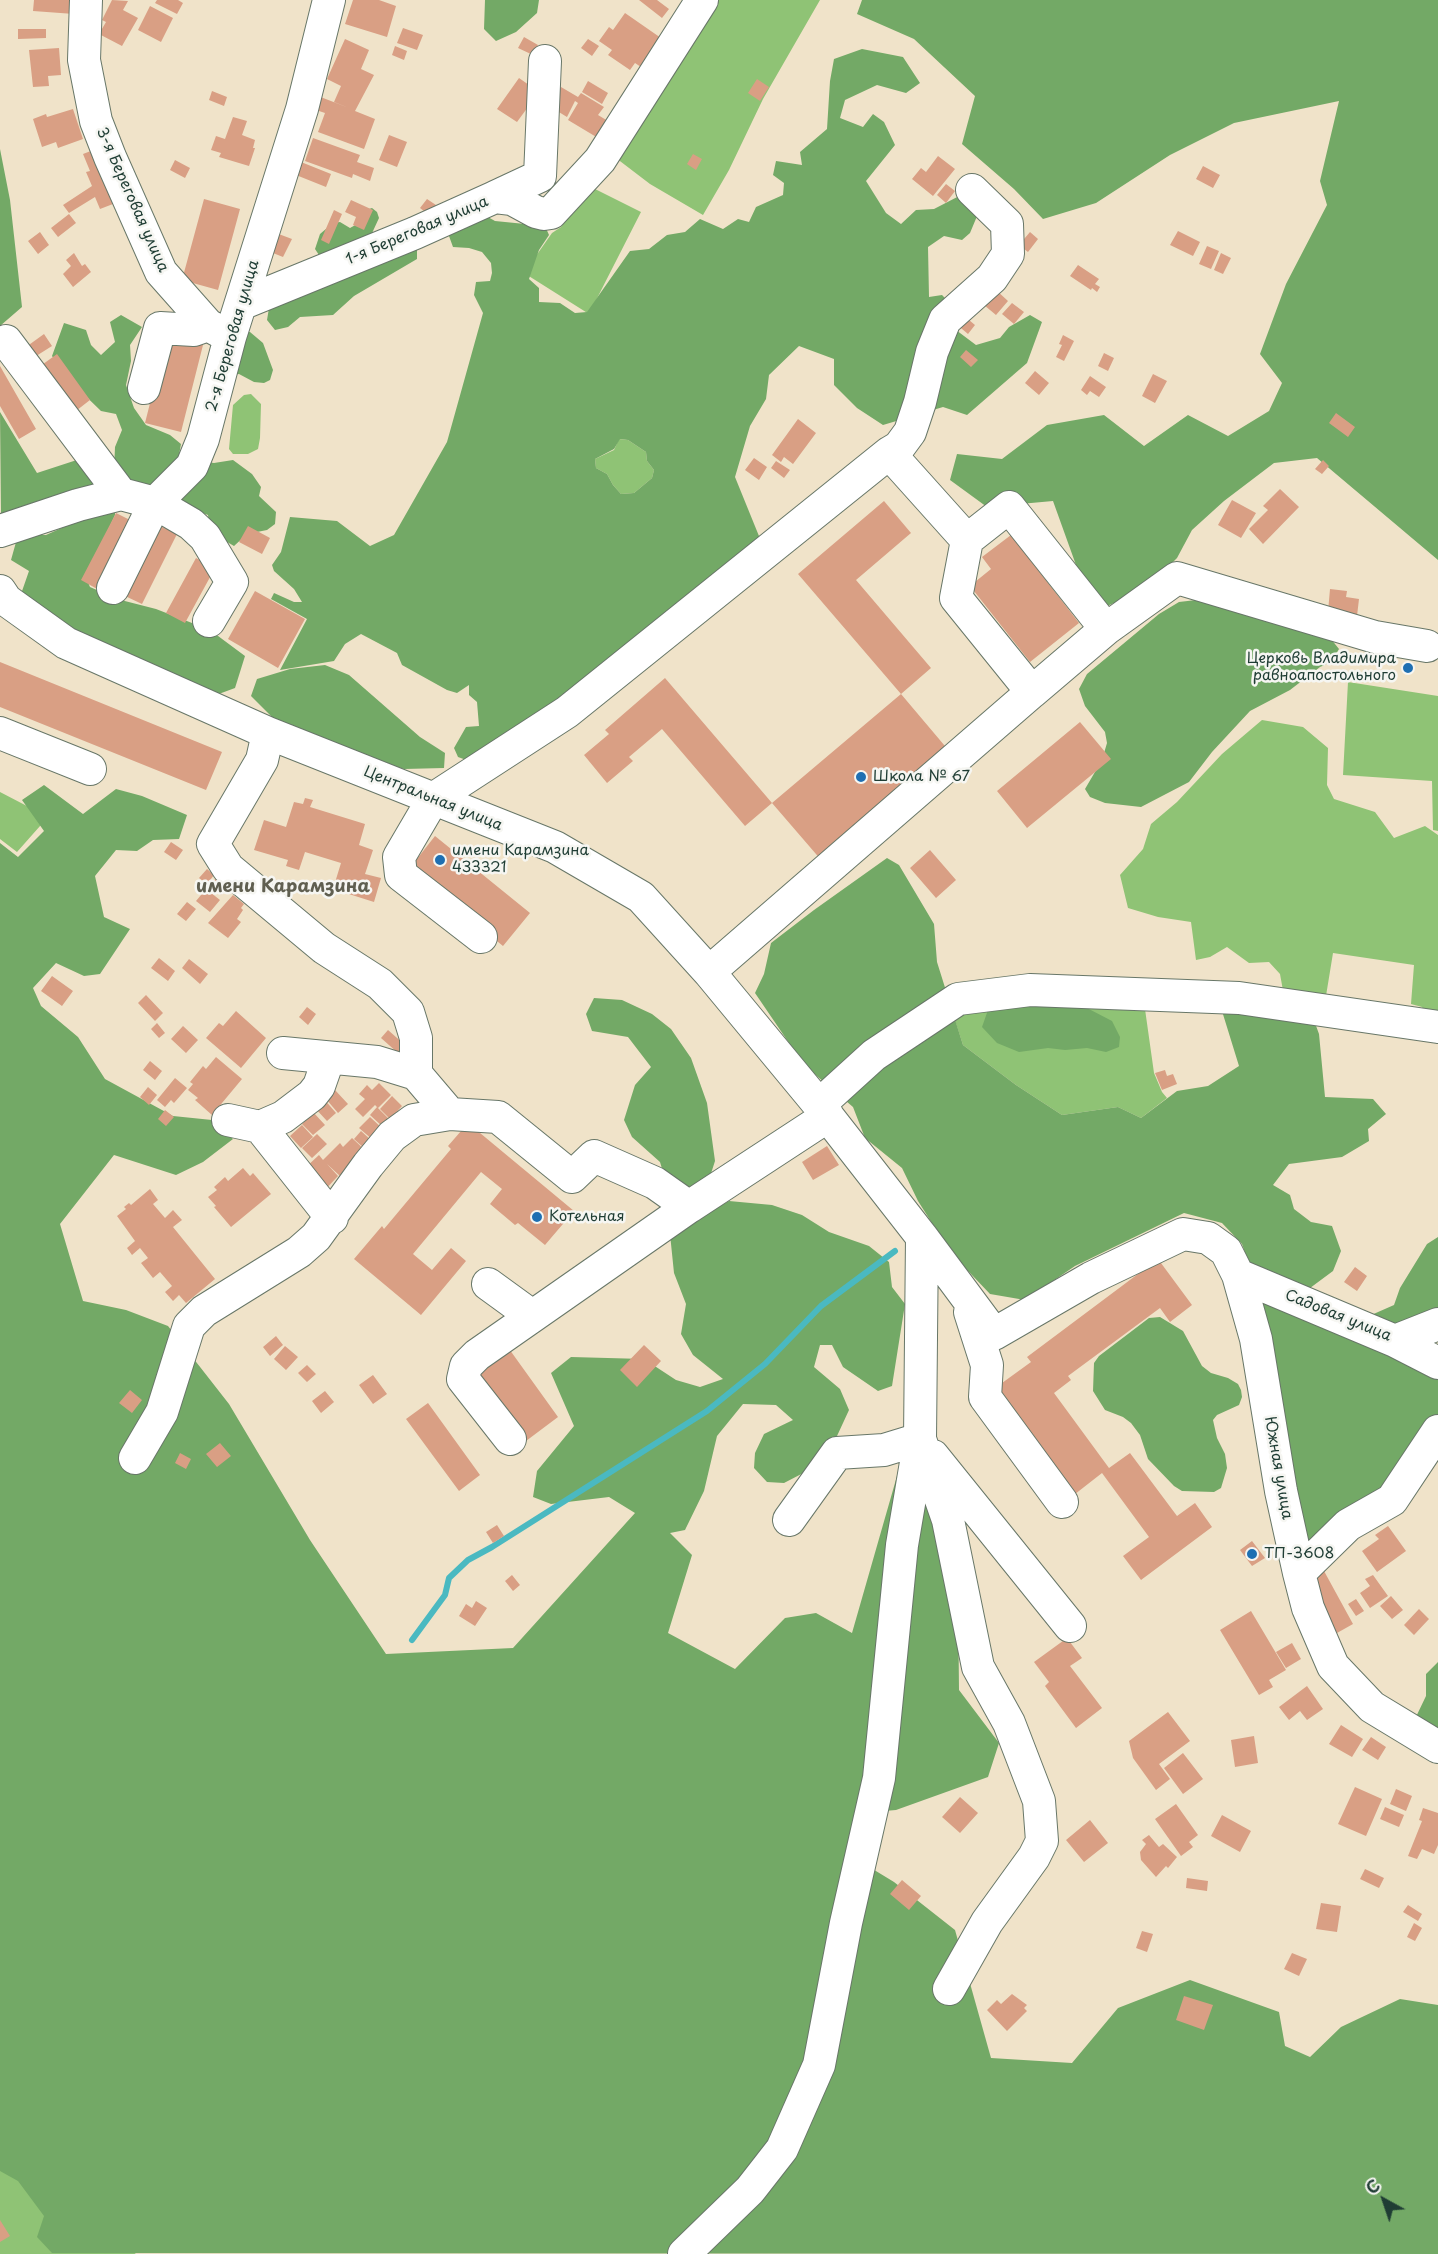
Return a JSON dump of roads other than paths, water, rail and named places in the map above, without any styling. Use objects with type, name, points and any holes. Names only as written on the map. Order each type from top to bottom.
[{"type":"street","name":"3-я Береговая улица","points":[[86,0],[84,60],[96,121],[110,157],[161,272],[219,331]]},
{"type":"street","name":"2-я Береговая улица","points":[[113,588],[155,503],[192,466],[204,439],[219,331],[241,304],[302,109],[329,0]]},
{"type":"street","name":"1-я Береговая улица","points":[[241,304],[415,234],[495,197],[512,199],[536,212],[551,213],[600,160],[702,0]]},
{"type":"street","points":[[495,197],[540,176],[545,61]]},
{"type":"street","points":[[481,937],[401,875],[399,857],[434,799],[567,712],[899,447],[910,432],[932,352],[945,320],[992,278],[1008,254],[1007,224],[972,190]]},
{"type":"street","points":[[144,388],[160,328],[219,331]]},
{"type":"street","points":[[6,341],[121,494]]},
{"type":"street","points":[[889,453],[967,540]]},
{"type":"street","points":[[0,531],[78,505],[121,494],[155,503],[191,524],[205,537],[232,582],[209,621]]},
{"type":"street","points":[[1032,692],[956,598],[967,540],[1009,507],[1106,629]]},
{"type":"street","points":[[709,972],[1106,629],[1177,578],[1375,637],[1427,646]]},
{"type":"street","name":"Центральная улица","points":[[0,591],[6,600],[66,643],[268,733],[555,847],[641,897],[709,972],[823,1111],[922,1237],[967,1299]]},
{"type":"street","points":[[0,733],[90,769]]},
{"type":"street","points":[[268,733],[262,760],[213,844],[228,868],[324,948],[380,984],[408,1012],[416,1038],[416,1074]]},
{"type":"street","points":[[510,1439],[463,1379],[466,1366],[477,1354],[823,1111],[874,1055],[958,999],[1030,990],[1239,998],[1438,1027]]},
{"type":"street","points":[[282,1053],[376,1062],[416,1074],[450,1114]]},
{"type":"street","points":[[228,1120],[260,1127],[290,1112],[312,1095],[319,1086],[331,1058]]},
{"type":"street","points":[[135,1458],[162,1412],[189,1326],[204,1311],[299,1252],[316,1237],[392,1136],[414,1120],[450,1114],[498,1117],[572,1177],[594,1156],[655,1183],[689,1207]]},
{"type":"street","points":[[260,1127],[332,1218]]},
{"type":"street","name":"Южная улица","points":[[967,1299],[994,1334],[1091,1278],[1183,1234],[1208,1238],[1226,1251],[1238,1275],[1256,1339],[1281,1491],[1308,1608],[1333,1666],[1372,1707],[1438,1747]]},
{"type":"street","points":[[684,2254],[750,2190],[782,2149],[819,2065],[846,1923],[879,1778],[902,1545],[920,1439],[922,1237]]},
{"type":"street","name":"Садовая улица","points":[[1238,1275],[1395,1341],[1438,1324]]},
{"type":"street","points":[[488,1284],[532,1316]]},
{"type":"street","points":[[967,1299],[987,1365],[985,1397],[1062,1502]]},
{"type":"street","points":[[1395,1341],[1438,1363]]},
{"type":"street","points":[[1299,1573],[1347,1525],[1392,1500],[1438,1431]]},
{"type":"street","points":[[789,1520],[837,1453],[884,1450],[920,1439]]},
{"type":"street","points":[[920,1439],[1070,1626]]},
{"type":"street","points":[[920,1439],[948,1520],[978,1667],[1009,1723],[1039,1801],[1042,1832],[1042,1841],[1034,1857],[987,1922],[949,1989]]},
{"type":"waterway","points":[[412,1640],[445,1595],[449,1578],[468,1560],[707,1411],[765,1364],[821,1306],[895,1251]]},
{"type":"place","name":"Церковь Владимира равноапостольного","points":[[1408,668]]},
{"type":"place","name":"Школа № 67","points":[[861,777]]},
{"type":"place","name":"имени Карамзина 433321","points":[[440,860]]},
{"type":"place","name":"Котельная","points":[[537,1217]]},
{"type":"place","name":"ТП-3608","points":[[1252,1554]]},
{"type":"district","name":"имени Карамзина","points":[[283,887]]}]
